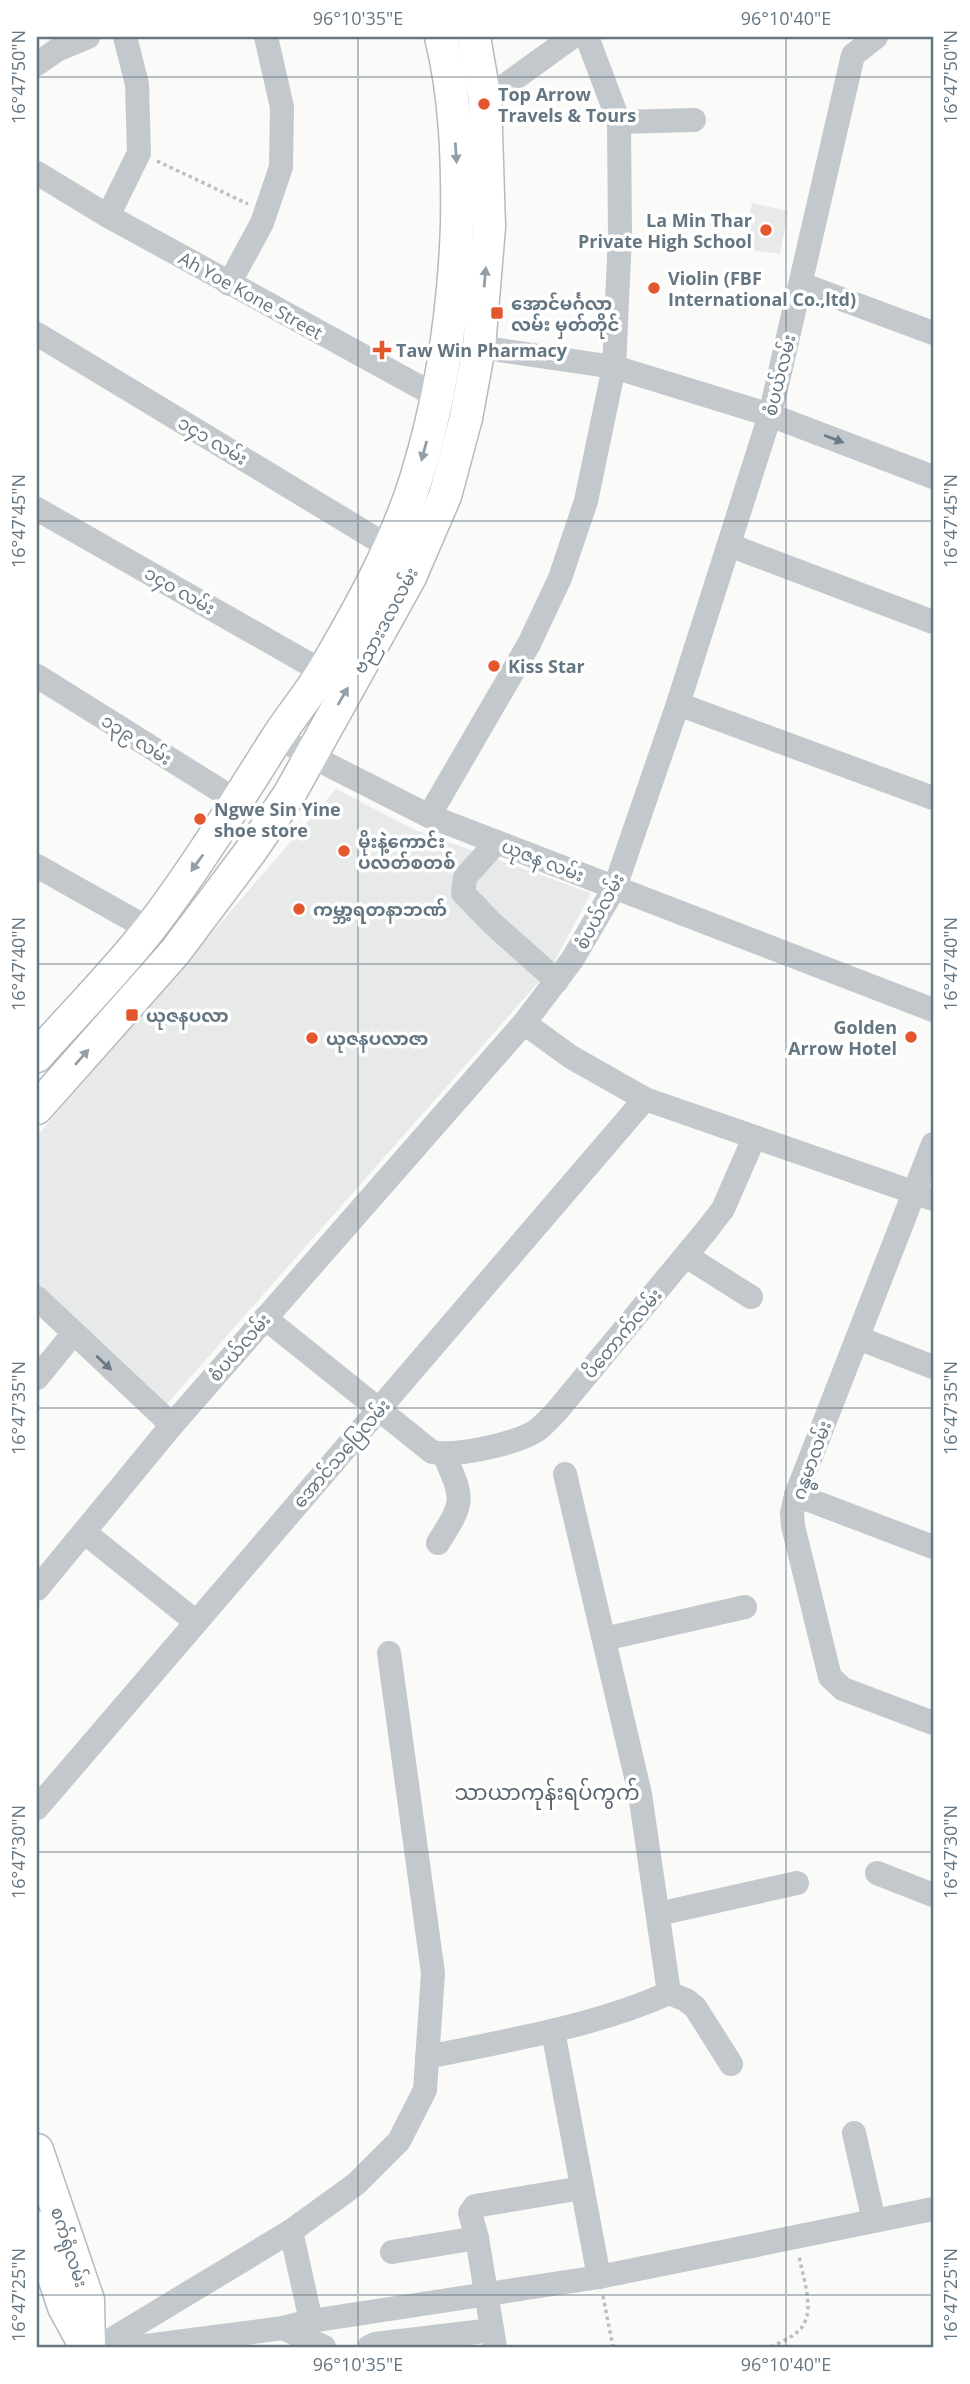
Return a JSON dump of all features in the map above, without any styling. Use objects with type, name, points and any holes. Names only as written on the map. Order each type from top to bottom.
[{"type":"main road","name":"ဗညားဒလလမ်း","points":[[37,1056],[149,929],[205,852],[323,672],[390,547],[415,481],[449,344],[456,265],[458,183],[452,104],[442,37]]},
{"type":"main road","name":"ဗညားဒလလမ်း","points":[[37,1108],[175,952],[289,795],[410,577],[445,496],[466,418],[479,347],[489,227],[485,100],[474,37]]},
{"type":"main road","name":"စက်ရုံလမ်း","points":[[37,2150],[88,2300],[88,2347]]},
{"type":"main road","name":"စက်ရုံလမ်း","points":[[37,2227],[64,2306],[88,2347]]},
{"type":"street","points":[[37,64],[57,50],[88,37]]},
{"type":"street","points":[[108,216],[139,153],[136,84],[125,37]]},
{"type":"street","points":[[229,284],[262,223],[281,167],[282,107],[266,37]]},
{"type":"street","points":[[452,104],[485,100],[572,37]]},
{"type":"street","points":[[429,816],[528,644],[560,578],[586,500],[614,367],[620,236],[619,122],[587,37]]},
{"type":"street","name":"စံပယ်လမ်း","points":[[37,1589],[172,1425],[524,1023],[557,981],[615,887],[678,704],[771,415],[853,54],[876,37]]},
{"type":"street","points":[[619,122],[694,120]]},
{"type":"street","name":"Ah Yoe Kone Street","points":[[37,173],[229,284],[438,397],[466,418]]},
{"type":"street","points":[[801,284],[933,333]]},
{"type":"street","name":"၁၄၁ လမ်း","points":[[37,334],[390,547]]},
{"type":"street","points":[[479,347],[614,367],[771,415],[933,477]]},
{"type":"street","name":"၁၄၀ လမ်း","points":[[37,509],[323,672]]},
{"type":"street","points":[[729,545],[933,622]]},
{"type":"street","name":"၁၃၉ လမ်း","points":[[37,676],[237,802]]},
{"type":"street","points":[[678,704],[933,798]]},
{"type":"street","name":"ယုဇန လမ်း","points":[[278,737],[429,816],[933,1010]]},
{"type":"street","points":[[497,842],[465,877],[463,892],[493,924],[557,981]]},
{"type":"street","points":[[37,866],[149,929]]},
{"type":"street","points":[[524,1023],[571,1057],[645,1099],[925,1196]]},
{"type":"street","name":"အောင်သပြေလမ်း","points":[[37,1808],[645,1099]]},
{"type":"street","name":"ပိတောက်လမ်း","points":[[438,1453],[486,1449],[536,1431],[556,1412],[723,1209],[754,1138]]},
{"type":"street","name":"ဂန္ဓမာလမ်း","points":[[933,1144],[925,1196],[858,1338],[796,1495],[792,1513],[812,1611],[830,1677],[843,1689],[933,1723]]},
{"type":"street","points":[[686,1256],[751,1297]]},
{"type":"street","points":[[37,1298],[172,1425]]},
{"type":"street","points":[[265,1318],[378,1410],[438,1453],[459,1489],[458,1511],[438,1543]]},
{"type":"street","points":[[37,1378],[73,1334]]},
{"type":"street","points":[[858,1338],[933,1367]]},
{"type":"street","points":[[565,1474],[640,1794],[669,1993]]},
{"type":"street","points":[[796,1495],[933,1547]]},
{"type":"street","points":[[84,1532],[196,1622]]},
{"type":"street","points":[[604,1639],[745,1607]]},
{"type":"street","points":[[99,2347],[291,2231],[356,2184],[399,2141],[425,2090],[433,1973],[390,1653]]},
{"type":"street","points":[[877,1873],[933,1895]]},
{"type":"street","points":[[659,1914],[797,1883]]},
{"type":"street","points":[[427,2057],[553,2031],[635,2008],[669,1993],[687,2000],[695,2007],[731,2064]]},
{"type":"street","points":[[553,2031],[599,2277]]},
{"type":"street","points":[[854,2133],[874,2221]]},
{"type":"street","points":[[369,2347],[375,2344],[494,2339],[477,2238],[470,2213],[475,2206],[582,2188]]},
{"type":"street","points":[[138,2347],[214,2343],[311,2321],[599,2277],[933,2209]]},
{"type":"street","points":[[291,2231],[311,2321]]},
{"type":"street","points":[[392,2252],[477,2238]]},
{"type":"street","points":[[283,2328],[324,2347]]},
{"type":"path","points":[[139,153],[265,213]]},
{"type":"path","points":[[771,2347],[798,2332],[809,2309],[795,2237]]},
{"type":"path","points":[[599,2277],[613,2347]]},
{"type":"shaded area","name":"La Min Thar Private High School","points":[[752,203],[788,211],[780,254],[744,249]]},
{"type":"shaded area","name":"ယုဇနပလာဇာ","points":[[336,789],[415,830],[591,893],[551,968],[166,1405],[37,1297],[37,1136]]},
{"type":"place","name":"Top Arrow Travels & Tours","points":[[484,104]]},
{"type":"place","name":"La Min Thar Private High School","points":[[766,230]]},
{"type":"place","name":"Violin (FBF International Co.,ltd)","points":[[654,288]]},
{"type":"place","name":"အောင်မင်္ဂလာ လမ်း မှတ်တိုင်","points":[[497,313]]},
{"type":"place","name":"Taw Win Pharmacy","points":[[382,350]]},
{"type":"place","name":"Kiss Star","points":[[494,666]]},
{"type":"place","name":"Ngwe Sin Yine shoe store","points":[[200,819]]},
{"type":"place","name":"မိုးနဲ့ကောင်း ပလတ်စတစ်","points":[[344,851]]},
{"type":"place","name":"ကမ္ဘာ့ရတနာဘဏ်","points":[[299,909]]},
{"type":"place","name":"ယုဇနပလာ","points":[[132,1015]]},
{"type":"place","name":"Golden Arrow Hotel","points":[[911,1037]]},
{"type":"place","name":"ယုဇနပလာဇာ","points":[[312,1038]]},
{"type":"district","name":"သာယာကုန်းရပ်ကွက်","points":[[547,1792]]}]
